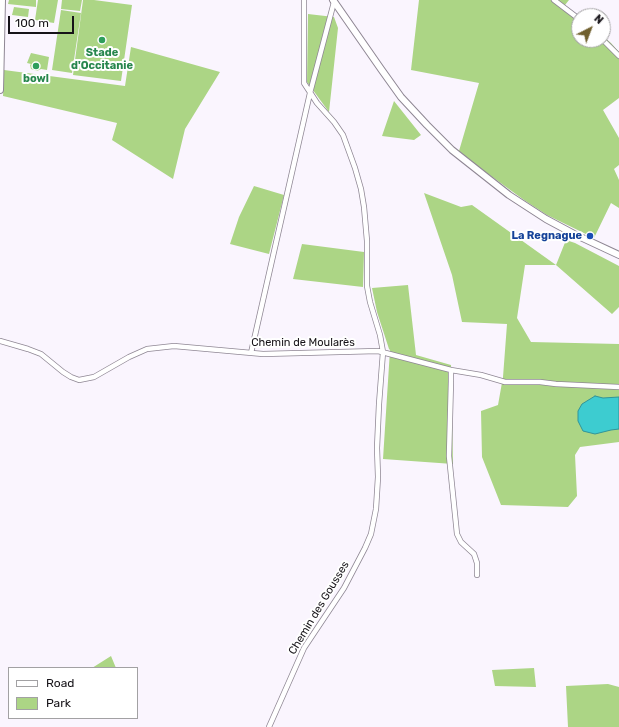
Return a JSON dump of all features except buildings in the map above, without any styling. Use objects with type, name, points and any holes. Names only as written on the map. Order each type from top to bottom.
[{"type":"street","points":[[0,90],[2,0]]},
{"type":"street","points":[[304,0],[304,83],[310,93]]},
{"type":"street","points":[[554,0],[571,13]]},
{"type":"street","points":[[251,353],[310,93],[333,1]]},
{"type":"street","points":[[333,1],[401,97],[452,150],[528,208],[574,234],[619,255]]},
{"type":"street","points":[[611,48],[619,56]]},
{"type":"street","name":"Chemin des Gousses","points":[[269,727],[304,648],[344,588],[365,548],[371,534],[376,509],[378,477],[377,448],[383,352],[367,286],[367,228],[363,199],[359,182],[341,131],[310,93]]},
{"type":"street","name":"Chemin de Moularès","points":[[0,341],[41,354],[63,372],[79,380],[94,377],[129,357],[147,349],[174,346],[273,354],[371,351],[383,352],[451,370],[481,375],[508,383],[540,382],[619,386]]},
{"type":"street","points":[[451,370],[449,456],[457,534],[461,542],[474,554],[477,563],[477,575]]},
{"type":"green space","points":[[9,0],[36,0],[36,7],[8,4]]},
{"type":"green space","points":[[38,0],[58,0],[54,23],[35,20]]},
{"type":"green space","points":[[62,0],[82,0],[80,11],[61,9]]},
{"type":"green space","name":"Stade d'Occitanie","points":[[83,0],[132,5],[121,81],[73,75]]},
{"type":"green space","points":[[419,0],[569,0],[565,5],[571,10],[571,48],[611,48],[611,43],[619,52],[619,98],[603,110],[619,138],[619,165],[614,169],[619,180],[619,208],[611,203],[594,238],[547,215],[524,200],[459,151],[479,83],[411,70]]},
{"type":"green space","points":[[14,7],[29,9],[28,17],[12,15]]},
{"type":"green space","points":[[61,10],[81,13],[72,73],[52,70]]},
{"type":"green space","points":[[308,14],[334,17],[338,28],[329,112],[307,82]]},
{"type":"green space","points":[[131,47],[220,72],[185,129],[173,179],[112,140],[117,123],[3,96],[4,70],[125,86]]},
{"type":"green space","points":[[31,53],[49,57],[47,70],[41,69],[37,71],[31,69],[31,64],[27,63]]},
{"type":"green space","points":[[394,101],[421,135],[414,140],[382,136]]},
{"type":"green space","points":[[254,186],[284,195],[269,254],[230,244],[239,217]]},
{"type":"green space","points":[[424,193],[461,207],[472,205],[556,265],[525,265],[517,318],[531,342],[619,344],[619,442],[580,447],[575,455],[577,496],[568,507],[501,505],[482,457],[481,411],[498,405],[503,377],[507,324],[462,322],[452,275]]},
{"type":"green space","points":[[566,240],[575,243],[619,266],[619,307],[612,314],[556,265]]},
{"type":"green space","points":[[302,244],[364,252],[363,287],[293,279]]},
{"type":"green space","points":[[408,285],[416,355],[451,365],[453,464],[383,459],[390,350],[377,312],[372,288]]},
{"type":"green space","points":[[111,656],[116,667],[94,667]]},
{"type":"green space","points":[[534,668],[536,687],[495,686],[492,670]]},
{"type":"green space","points":[[608,684],[619,687],[619,727],[568,727],[566,686]]},
{"type":"water","points":[[595,396],[603,398],[619,397],[619,429],[595,434],[583,431],[578,421],[578,411],[582,404]]},
{"type":"place","name":"Stade d'Occitanie","points":[[102,40]]},
{"type":"place","name":"bowl","points":[[36,66]]},
{"type":"place","name":"La Regnague","points":[[590,236]]}]
